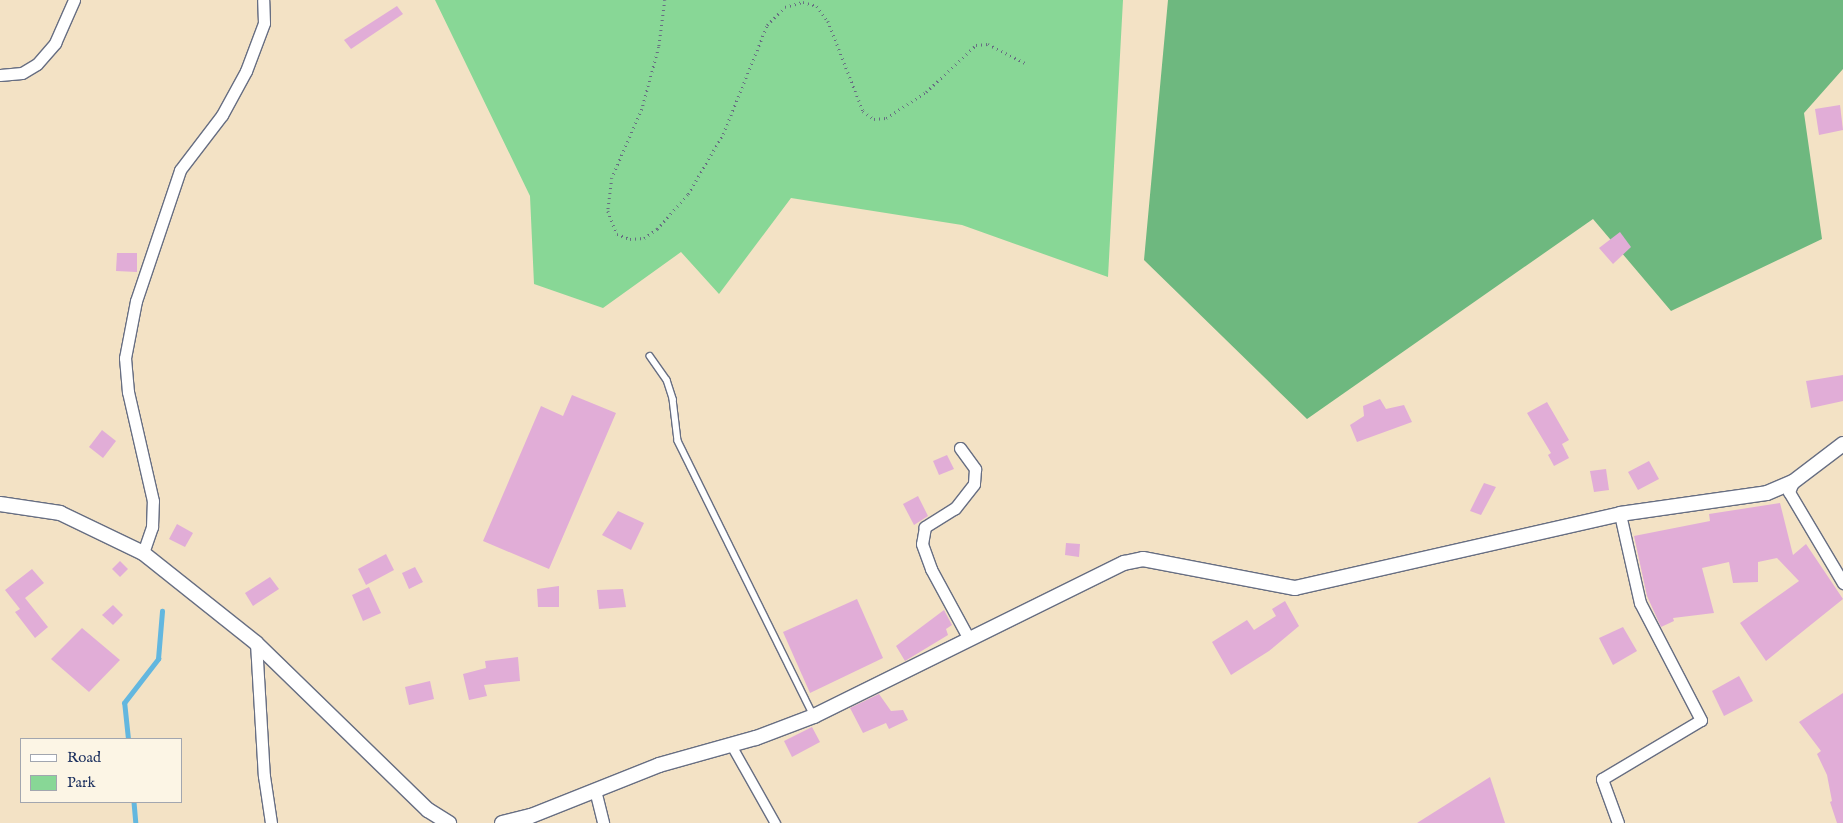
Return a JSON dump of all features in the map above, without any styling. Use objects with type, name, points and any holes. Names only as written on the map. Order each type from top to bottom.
[{"type":"street","points":[[0,74],[22,73],[37,64],[56,43],[74,0]]},
{"type":"street","points":[[143,553],[152,526],[153,501],[128,392],[125,358],[136,301],[180,170],[222,115],[246,71],[264,23],[264,0]]},
{"type":"street","points":[[502,823],[531,816],[659,765],[732,745],[814,716],[1124,563],[1143,559],[1295,588],[1620,514],[1768,493],[1793,482],[1843,444]]},
{"type":"street","points":[[960,448],[974,469],[974,484],[955,508],[925,527],[922,544],[931,570],[969,640]]},
{"type":"street","points":[[1793,482],[1789,492],[1843,583]]},
{"type":"street","points":[[0,504],[60,513],[143,553],[256,644],[428,810],[449,823]]},
{"type":"street","points":[[1618,823],[1602,779],[1701,720],[1640,603],[1620,514]]},
{"type":"street","points":[[256,644],[264,776],[272,823]]},
{"type":"street","points":[[732,745],[774,823]]},
{"type":"street","points":[[595,790],[603,823]]},
{"type":"lane","points":[[650,356],[669,386],[677,418],[678,441],[814,716]]},
{"type":"path","points":[[665,0],[659,47],[642,109],[612,178],[608,211],[617,234],[630,239],[644,238],[657,230],[688,194],[723,134],[767,25],[785,8],[803,2],[817,6],[828,22],[863,111],[874,119],[886,118],[926,92],[976,46],[988,44],[1025,63]]},
{"type":"green space","points":[[435,0],[1123,0],[1108,277],[962,225],[791,198],[719,294],[681,252],[603,308],[534,284],[530,196]]},
{"type":"green space","points":[[1168,0],[1843,0],[1843,69],[1804,113],[1822,239],[1671,311],[1593,219],[1307,419],[1144,260]]},
{"type":"building","points":[[397,6],[403,14],[351,49],[344,40]]},
{"type":"building","points":[[1840,105],[1843,130],[1819,135],[1815,109]]},
{"type":"building","points":[[1620,232],[1631,247],[1613,264],[1599,248]]},
{"type":"building","points":[[117,253],[137,253],[137,272],[116,271]]},
{"type":"building","points":[[1843,375],[1843,401],[1811,408],[1806,381]]},
{"type":"building","points":[[572,395],[616,413],[549,569],[483,541],[541,406],[563,416]]},
{"type":"building","points":[[1380,399],[1386,409],[1404,405],[1412,422],[1357,442],[1350,425],[1364,416],[1363,406]]},
{"type":"building","points":[[1547,402],[1569,440],[1562,444],[1569,458],[1554,466],[1548,455],[1551,453],[1527,413]]},
{"type":"building","points":[[102,430],[116,441],[103,458],[89,447]]},
{"type":"building","points":[[947,455],[954,469],[939,475],[933,461]]},
{"type":"building","points":[[1649,461],[1659,479],[1638,490],[1628,472]]},
{"type":"building","points":[[1606,469],[1609,490],[1594,492],[1590,471]]},
{"type":"building","points":[[1484,483],[1496,487],[1481,515],[1470,511]]},
{"type":"building","points":[[918,496],[928,516],[914,525],[903,504]]},
{"type":"building","points":[[1780,503],[1793,555],[1806,544],[1843,599],[1766,661],[1740,623],[1799,581],[1777,558],[1758,562],[1758,582],[1733,583],[1729,562],[1702,568],[1714,613],[1673,618],[1674,621],[1661,627],[1647,596],[1634,536],[1710,521],[1709,514]]},
{"type":"building","points":[[618,511],[644,523],[631,550],[602,535]]},
{"type":"building","points":[[177,524],[193,533],[185,547],[169,539]]},
{"type":"building","points":[[1066,543],[1080,544],[1079,557],[1065,555]]},
{"type":"building","points":[[386,554],[394,570],[366,585],[358,569]]},
{"type":"building","points":[[120,561],[128,569],[120,577],[112,569]]},
{"type":"building","points":[[415,567],[423,582],[409,589],[402,573]]},
{"type":"building","points":[[32,569],[44,583],[25,598],[48,627],[35,638],[15,612],[20,609],[5,590]]},
{"type":"building","points":[[270,577],[279,589],[253,606],[245,593]]},
{"type":"building","points":[[559,586],[559,607],[538,607],[537,589]]},
{"type":"building","points":[[369,587],[381,613],[363,621],[352,595]]},
{"type":"building","points":[[623,589],[626,607],[599,609],[597,590]]},
{"type":"building","points":[[857,599],[883,658],[810,693],[783,632]]},
{"type":"building","points":[[1285,601],[1299,626],[1269,651],[1231,675],[1212,642],[1247,620],[1254,630],[1276,616],[1272,609]]},
{"type":"building","points":[[113,605],[123,615],[113,625],[102,615]]},
{"type":"building","points":[[944,610],[952,625],[946,629],[948,635],[905,661],[896,646]]},
{"type":"building","points":[[1623,627],[1637,651],[1613,665],[1599,638]]},
{"type":"building","points":[[82,628],[120,660],[89,692],[51,659]]},
{"type":"building","points":[[518,657],[520,681],[484,685],[487,696],[469,700],[463,674],[486,668],[485,661]]},
{"type":"building","points":[[1739,676],[1753,701],[1724,716],[1712,691]]},
{"type":"building","points":[[430,681],[434,699],[409,705],[405,687]]},
{"type":"building","points":[[1843,693],[1843,823],[1837,823],[1830,802],[1832,801],[1827,775],[1817,754],[1821,751],[1799,722]]},
{"type":"building","points":[[879,694],[891,711],[903,710],[908,720],[889,729],[886,723],[863,733],[850,708]]},
{"type":"building","points":[[812,727],[820,742],[792,757],[784,741]]},
{"type":"building","points":[[1490,777],[1505,823],[1417,823]]},
{"type":"waterway","points":[[128,738],[124,703],[158,659],[162,611]]},
{"type":"waterway","points":[[134,803],[136,823]]}]
